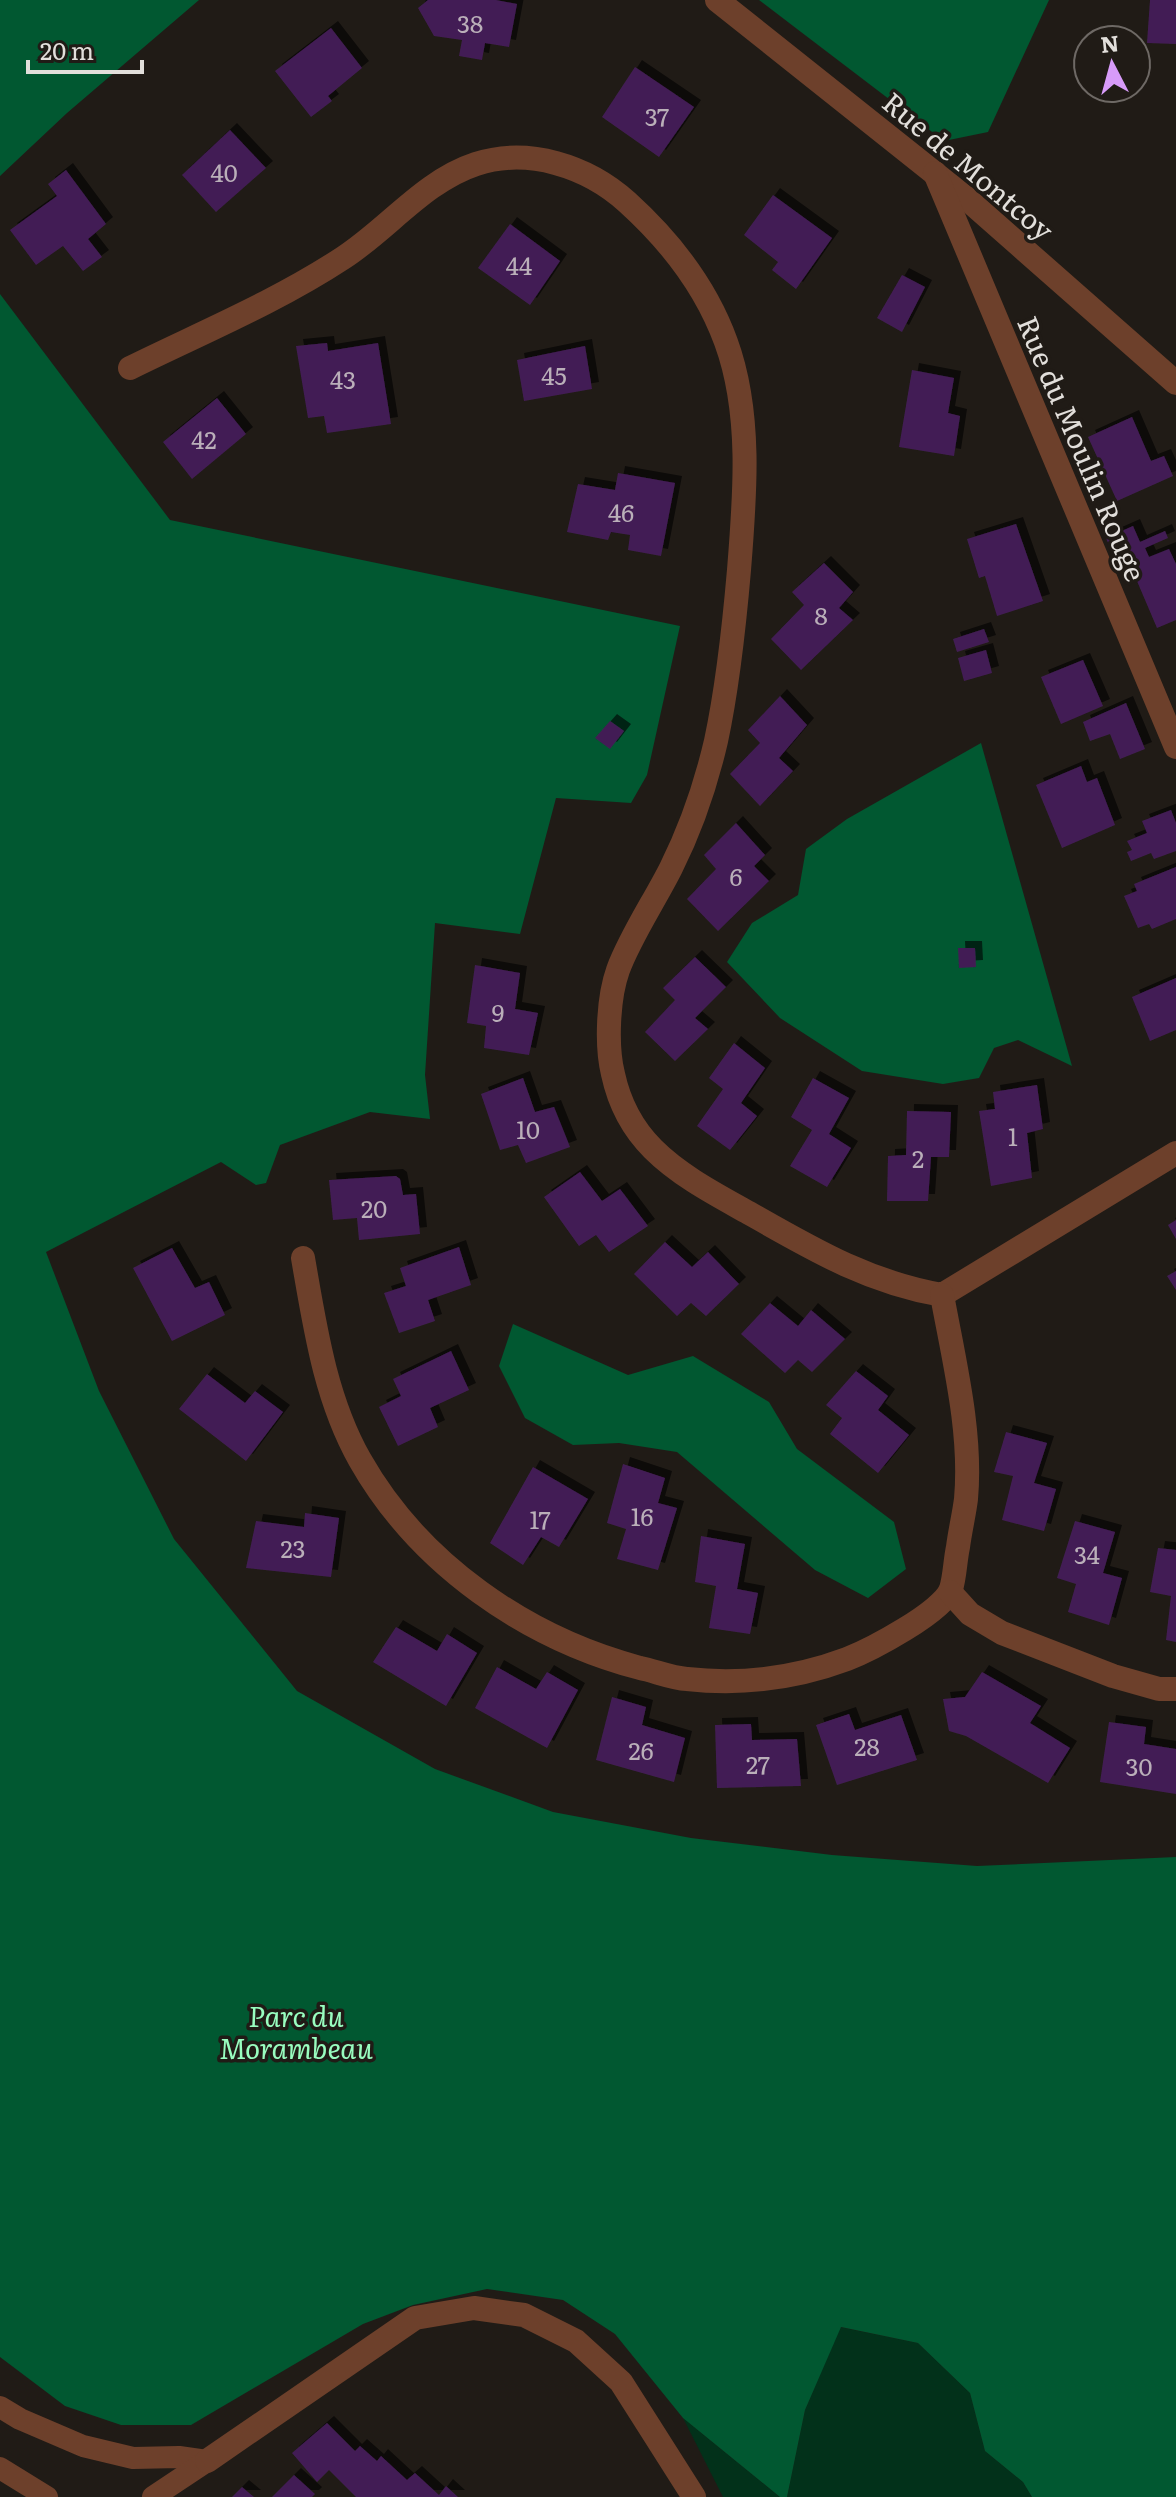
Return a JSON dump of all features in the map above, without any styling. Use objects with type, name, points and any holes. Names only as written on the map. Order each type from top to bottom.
[{"type":"street","name":"Rue de Montcoy","points":[[717,0],[935,173],[1176,383]]},
{"type":"street","points":[[130,368],[274,299],[346,257],[439,183],[474,164],[512,156],[541,158],[578,172],[614,191],[645,219],[681,259],[707,301],[727,343],[744,446],[744,515],[725,702],[708,775],[674,862],[617,971],[609,1020],[611,1070],[624,1110],[653,1149],[688,1177],[812,1249],[865,1275],[904,1288],[942,1295],[1176,1153]]},
{"type":"street","name":"Rue du Moulin Rouge","points":[[935,173],[1176,747]]},
{"type":"street","points":[[303,1258],[325,1375],[339,1418],[361,1461],[388,1501],[422,1541],[462,1578],[510,1614],[567,1645],[685,1679],[751,1681],[813,1672],[872,1649],[916,1623],[950,1592],[966,1498],[965,1448],[942,1295]]},
{"type":"street","points":[[950,1592],[970,1614],[1002,1633],[1113,1676],[1159,1689],[1176,1689]]},
{"type":"street","points":[[207,2461],[415,2318],[474,2308],[524,2315],[576,2341],[621,2382],[694,2497]]},
{"type":"lane","points":[[0,2407],[83,2446],[133,2458],[179,2457],[207,2461]]},
{"type":"lane","points":[[153,2497],[207,2461]]},
{"type":"lane","points":[[0,2468],[47,2497]]},
{"type":"green space","points":[[0,0],[199,0],[67,113],[0,176]]},
{"type":"green space","points":[[759,0],[1049,0],[988,132],[944,141]]},
{"type":"green space","name":"Parc du Morambeau","points":[[0,294],[170,520],[680,626],[647,775],[631,803],[556,798],[520,934],[435,923],[425,1075],[430,1119],[370,1112],[280,1145],[266,1183],[256,1185],[221,1162],[46,1252],[99,1391],[174,1539],[297,1691],[435,1769],[553,1812],[691,1838],[832,1855],[977,1866],[1176,1857],[1176,2497],[1032,2497],[1023,2482],[985,2451],[970,2393],[918,2343],[841,2327],[805,2410],[787,2497],[780,2497],[683,2418],[615,2334],[563,2300],[487,2289],[413,2305],[363,2324],[191,2425],[121,2425],[65,2406],[0,2357]]},
{"type":"green space","points":[[981,743],[1072,1066],[1018,1040],[994,1048],[979,1078],[943,1084],[862,1071],[780,1018],[727,962],[752,923],[798,895],[806,849],[847,819]]},
{"type":"green space","points":[[513,1324],[628,1375],[693,1356],[769,1402],[797,1449],[894,1522],[906,1569],[868,1598],[815,1570],[677,1452],[619,1443],[573,1445],[525,1418],[499,1366]]},
{"type":"green space","points":[[840,2327],[918,2343],[970,2393],[985,2451],[1023,2482],[1032,2497],[787,2497],[805,2410]]},
{"type":"green space","points":[[683,2418],[780,2497],[723,2497]]},
{"type":"building","points":[[428,0],[496,0],[517,4],[509,47],[485,43],[482,60],[459,56],[462,40],[434,36],[418,8]]},
{"type":"building","points":[[1150,0],[1176,0],[1176,44],[1152,43],[1152,24],[1148,24]]},
{"type":"building","points":[[331,28],[362,68],[328,96],[332,101],[311,117],[275,71]]},
{"type":"building","points":[[635,67],[694,107],[659,157],[602,117]]},
{"type":"building","points":[[230,130],[266,168],[216,212],[182,175]]},
{"type":"building","points":[[66,170],[106,224],[88,239],[102,257],[83,271],[63,246],[36,265],[10,230],[57,196],[48,184]]},
{"type":"building","points":[[773,195],[832,238],[796,289],[772,270],[778,262],[744,235]]},
{"type":"building","points":[[510,224],[560,261],[530,305],[478,268]]},
{"type":"building","points":[[902,275],[925,287],[902,332],[877,318]]},
{"type":"building","points":[[327,343],[328,351],[378,343],[391,424],[327,433],[324,416],[308,418],[296,346]]},
{"type":"building","points":[[585,346],[592,389],[524,401],[517,360]]},
{"type":"building","points":[[912,370],[954,378],[948,413],[960,416],[954,456],[899,447]]},
{"type":"building","points":[[217,398],[246,434],[192,479],[163,442]]},
{"type":"building","points":[[1132,417],[1151,461],[1164,456],[1173,476],[1117,501],[1088,437]]},
{"type":"building","points":[[618,473],[675,483],[661,556],[628,550],[630,535],[611,532],[608,540],[567,532],[578,484],[615,490]]},
{"type":"building","points":[[1016,524],[1043,601],[997,616],[985,576],[979,578],[967,539]]},
{"type":"building","points":[[1133,526],[1140,542],[1165,531],[1168,538],[1145,548],[1149,557],[1169,549],[1176,564],[1176,620],[1157,628],[1131,567],[1120,571],[1106,538]]},
{"type":"building","points":[[824,563],[853,592],[839,608],[853,620],[801,670],[771,639],[804,605],[792,592]]},
{"type":"building","points":[[984,629],[989,642],[957,652],[953,639]]},
{"type":"building","points":[[986,650],[992,673],[964,681],[958,658]]},
{"type":"building","points":[[1083,660],[1103,706],[1061,724],[1041,677]]},
{"type":"building","points":[[780,696],[807,725],[779,758],[793,771],[760,806],[730,774],[760,743],[748,730]]},
{"type":"building","points":[[1126,703],[1145,749],[1120,759],[1110,734],[1090,741],[1083,722]]},
{"type":"building","points":[[610,721],[624,731],[610,749],[595,738]]},
{"type":"building","points":[[1081,766],[1087,782],[1097,778],[1115,825],[1062,848],[1036,785]]},
{"type":"building","points":[[1171,810],[1176,823],[1176,851],[1154,859],[1151,853],[1131,861],[1127,852],[1132,850],[1127,841],[1147,833],[1142,821]]},
{"type":"building","points":[[736,823],[765,855],[754,866],[769,881],[718,931],[687,899],[716,869],[704,855]]},
{"type":"building","points":[[1176,867],[1176,919],[1152,929],[1149,924],[1138,928],[1124,896],[1137,891],[1134,884]]},
{"type":"building","points":[[958,948],[975,948],[976,967],[959,968]]},
{"type":"building","points":[[695,957],[726,987],[695,1018],[708,1029],[675,1061],[645,1032],[675,1000],[663,988]]},
{"type":"building","points":[[475,965],[520,973],[515,1009],[538,1013],[529,1055],[484,1048],[486,1026],[467,1023]]},
{"type":"building","points":[[1176,978],[1176,1030],[1150,1041],[1132,997]]},
{"type":"building","points":[[734,1043],[765,1068],[741,1103],[757,1116],[730,1150],[697,1126],[723,1089],[709,1078]]},
{"type":"building","points":[[523,1078],[535,1112],[554,1107],[570,1147],[526,1163],[518,1145],[500,1150],[481,1094]]},
{"type":"building","points":[[813,1078],[849,1098],[829,1134],[851,1148],[827,1187],[790,1166],[812,1130],[791,1117]]},
{"type":"building","points":[[1037,1085],[1043,1129],[1027,1133],[1032,1178],[991,1186],[979,1111],[995,1109],[993,1092]]},
{"type":"building","points":[[907,1111],[951,1112],[949,1157],[931,1157],[928,1201],[887,1201],[888,1156],[906,1155]]},
{"type":"building","points":[[580,1172],[602,1201],[620,1189],[648,1226],[609,1252],[596,1235],[579,1246],[544,1197]]},
{"type":"building","points":[[396,1176],[400,1179],[403,1195],[416,1194],[420,1234],[359,1240],[357,1218],[333,1220],[329,1180]]},
{"type":"building","points":[[1176,1220],[1176,1239],[1168,1225]]},
{"type":"building","points":[[665,1242],[692,1267],[708,1252],[739,1284],[706,1316],[691,1303],[677,1316],[634,1274]]},
{"type":"building","points":[[459,1247],[471,1285],[428,1300],[435,1321],[399,1333],[384,1293],[406,1286],[400,1268]]},
{"type":"building","points":[[172,1248],[195,1288],[209,1282],[225,1315],[172,1341],[133,1268]]},
{"type":"building","points":[[1176,1271],[1176,1290],[1167,1276]]},
{"type":"building","points":[[770,1303],[798,1326],[811,1310],[845,1339],[812,1372],[798,1360],[785,1373],[741,1334]]},
{"type":"building","points":[[451,1351],[469,1390],[430,1408],[438,1427],[398,1446],[379,1407],[401,1396],[393,1379]]},
{"type":"building","points":[[856,1371],[888,1396],[878,1410],[909,1435],[878,1473],[830,1434],[842,1418],[826,1405]]},
{"type":"building","points":[[207,1374],[245,1403],[255,1391],[283,1412],[246,1461],[179,1409]]},
{"type":"building","points":[[1006,1432],[1047,1443],[1034,1483],[1056,1489],[1044,1531],[1002,1520],[1013,1476],[994,1472]]},
{"type":"building","points":[[623,1464],[665,1478],[658,1503],[677,1508],[658,1570],[617,1559],[626,1529],[607,1523]]},
{"type":"building","points":[[533,1467],[588,1499],[559,1547],[541,1537],[523,1565],[490,1543]]},
{"type":"building","points":[[305,1513],[339,1518],[331,1577],[246,1568],[256,1521],[304,1527]]},
{"type":"building","points":[[1075,1521],[1115,1532],[1103,1573],[1122,1578],[1109,1625],[1068,1612],[1076,1584],[1057,1578]]},
{"type":"building","points":[[701,1536],[745,1544],[737,1589],[758,1593],[750,1634],[709,1628],[716,1586],[695,1582]]},
{"type":"building","points":[[1158,1548],[1176,1550],[1176,1642],[1166,1640],[1171,1596],[1150,1592]]},
{"type":"building","points":[[396,1627],[437,1651],[447,1634],[477,1653],[446,1706],[373,1662]]},
{"type":"building","points":[[497,1667],[536,1689],[547,1672],[578,1690],[547,1748],[475,1708]]},
{"type":"building","points":[[982,1672],[1041,1706],[1030,1723],[1070,1748],[1048,1783],[966,1736],[949,1731],[943,1699],[965,1697]]},
{"type":"building","points":[[612,1697],[646,1707],[642,1725],[685,1738],[674,1782],[596,1760]]},
{"type":"building","points":[[849,1714],[855,1730],[901,1715],[917,1760],[837,1785],[816,1725]]},
{"type":"building","points":[[1109,1722],[1146,1727],[1144,1744],[1176,1749],[1176,1794],[1100,1782]]},
{"type":"building","points":[[751,1724],[752,1740],[797,1739],[801,1786],[717,1788],[715,1725]]},
{"type":"building","points":[[327,2423],[355,2451],[360,2446],[377,2461],[381,2456],[407,2480],[415,2473],[439,2495],[446,2486],[458,2497],[356,2497],[329,2470],[317,2482],[292,2453]]},
{"type":"building","points":[[294,2475],[315,2494],[312,2497],[272,2497]]},
{"type":"building","points":[[242,2487],[254,2497],[232,2497]]}]
